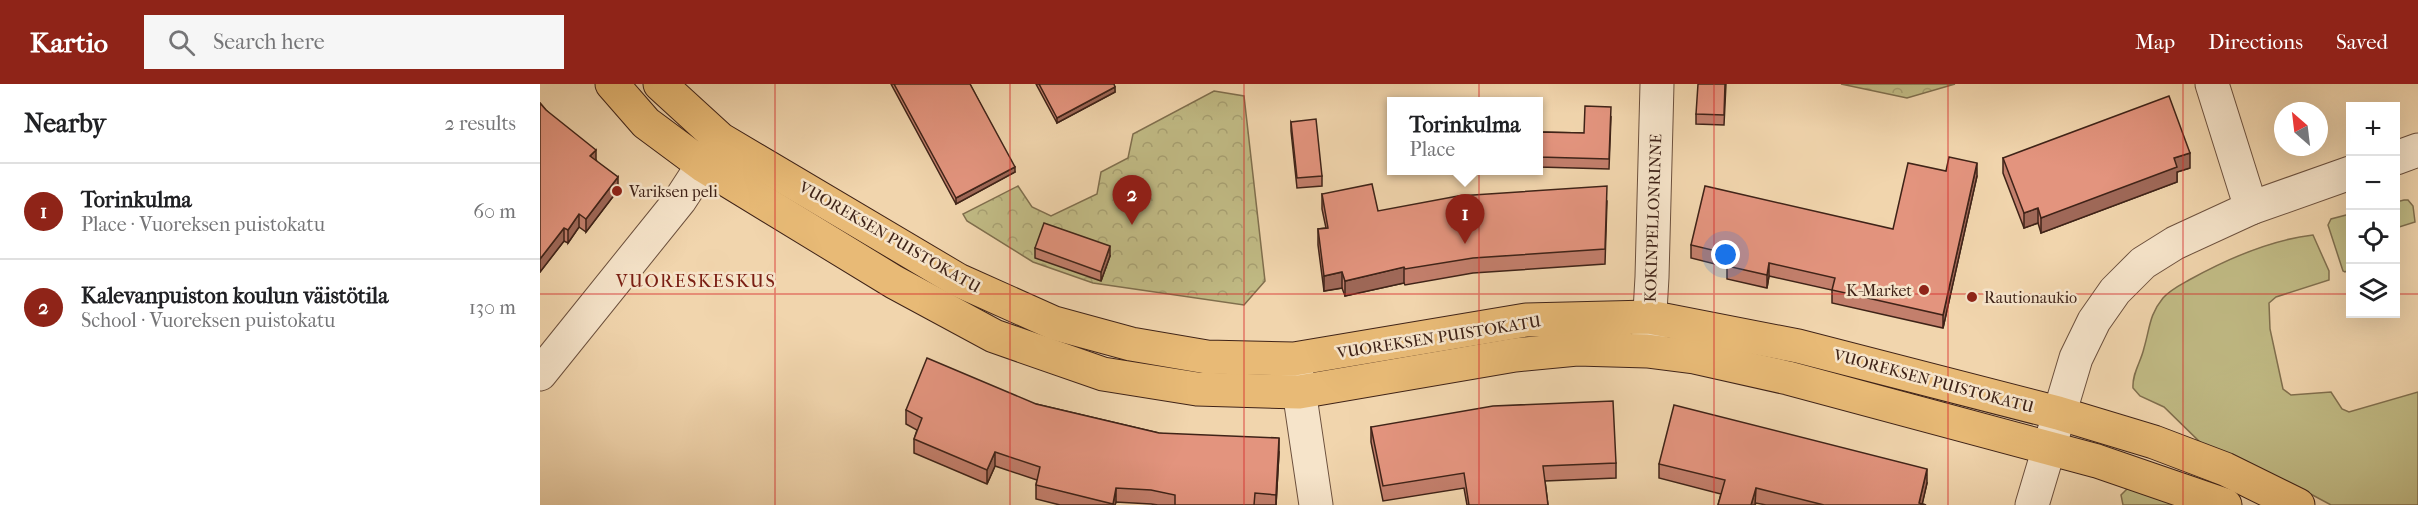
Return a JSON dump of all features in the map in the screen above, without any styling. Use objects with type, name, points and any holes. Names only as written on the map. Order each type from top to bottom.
[{"type":"main road","name":"VUOREKSEN PUISTOKATU","points":[[612,84],[646,123],[712,152],[958,280],[1054,323],[1131,344],[1207,357],[1294,358],[1526,321],[1649,317],[1798,346],[2058,413],[2154,442],[2225,469],[2298,505]]},
{"type":"main road","name":"VUOREKSEN PUISTOKATU","points":[[660,84],[712,152],[894,282],[994,336],[1103,374],[1197,389],[1299,392],[1515,355],[1577,349],[1647,351],[1694,357],[1788,378],[2097,461],[2226,505]]},
{"type":"street","name":"KOKINPELLONRINNE","points":[[1647,351],[1653,277],[1657,84]]},
{"type":"street","points":[[2212,84],[2251,208]]},
{"type":"street","points":[[540,374],[680,200],[712,152]]},
{"type":"street","points":[[2032,505],[2076,358],[2094,321],[2115,291],[2143,263],[2175,243],[2251,208],[2346,174]]},
{"type":"street","points":[[1294,358],[1316,505]]},
{"type":"green space","points":[[1841,84],[1955,84],[1907,98]]},
{"type":"green space","points":[[1214,91],[1244,96],[1265,281],[1244,305],[1093,283],[1033,262],[967,221],[963,214],[1018,186],[1032,207],[1051,216],[1097,194],[1101,172],[1128,158],[1133,134]]},
{"type":"green space","points":[[2408,200],[2413,206],[2415,222],[2400,227],[2400,201]]},
{"type":"green space","points":[[2346,215],[2345,272],[2328,225],[2331,219]]},
{"type":"green space","points":[[2313,235],[2329,271],[2329,280],[2276,297],[2269,303],[2270,329],[2283,389],[2291,395],[2331,392],[2342,409],[2349,412],[2418,392],[2418,505],[2331,505],[2292,484],[2203,445],[2164,407],[2140,396],[2133,388],[2134,377],[2143,353],[2152,316],[2163,298],[2203,272],[2233,258],[2280,241]]},
{"type":"green space","points":[[2127,489],[2143,491],[2188,505],[2123,505],[2121,495]]},
{"type":"building","points":[[894,84],[970,84],[1015,167],[956,198]]},
{"type":"building","points":[[1039,84],[1114,84],[1115,87],[1057,118]]},
{"type":"building","points":[[1698,84],[1725,84],[1724,115],[1696,114]]},
{"type":"building","points":[[2169,96],[2190,153],[2174,158],[2177,167],[2041,218],[2038,208],[2024,213],[2003,158]]},
{"type":"building","points":[[540,103],[596,150],[590,156],[618,177],[586,219],[579,214],[568,230],[564,228],[540,259]]},
{"type":"building","points":[[1585,106],[1611,107],[1609,159],[1543,157],[1543,132],[1584,133]]},
{"type":"building","points":[[1316,119],[1322,176],[1297,178],[1291,122]]},
{"type":"building","points":[[1949,157],[1977,163],[1943,315],[1832,290],[1835,278],[1769,263],[1767,275],[1727,266],[1729,254],[1691,245],[1705,186],[1893,229],[1908,163],[1946,171]]},
{"type":"building","points":[[1372,184],[1378,211],[1458,196],[1607,186],[1605,249],[1473,258],[1405,269],[1404,267],[1345,281],[1342,272],[1324,276],[1318,229],[1328,228],[1322,194]]},
{"type":"building","points":[[1044,223],[1110,246],[1101,272],[1035,248]]},
{"type":"building","points":[[927,358],[1036,404],[1159,433],[1279,438],[1276,495],[1255,493],[1254,505],[1175,505],[1175,495],[1151,490],[1116,488],[1113,504],[1036,485],[1040,467],[995,452],[987,470],[914,439],[922,418],[906,410]]},
{"type":"building","points":[[1613,401],[1616,463],[1543,466],[1548,505],[1469,505],[1464,473],[1383,486],[1371,427],[1493,406]]},
{"type":"building","points":[[1674,405],[1927,469],[1919,503],[1926,505],[1824,505],[1756,488],[1751,505],[1718,505],[1725,480],[1659,464]]},
{"type":"place","name":"Variksen peli","points":[[617,191]]},
{"type":"place","name":"Kalevanpuiston koulun väistötila","points":[[1132,225]]},
{"type":"place","name":"Torinkulma","points":[[1465,244]]},
{"type":"place","name":"K-Market","points":[[1924,290]]},
{"type":"place","name":"Rautionaukio","points":[[1972,297]]},
{"type":"district","name":"VUORESKESKUS","points":[[696,281]]}]
